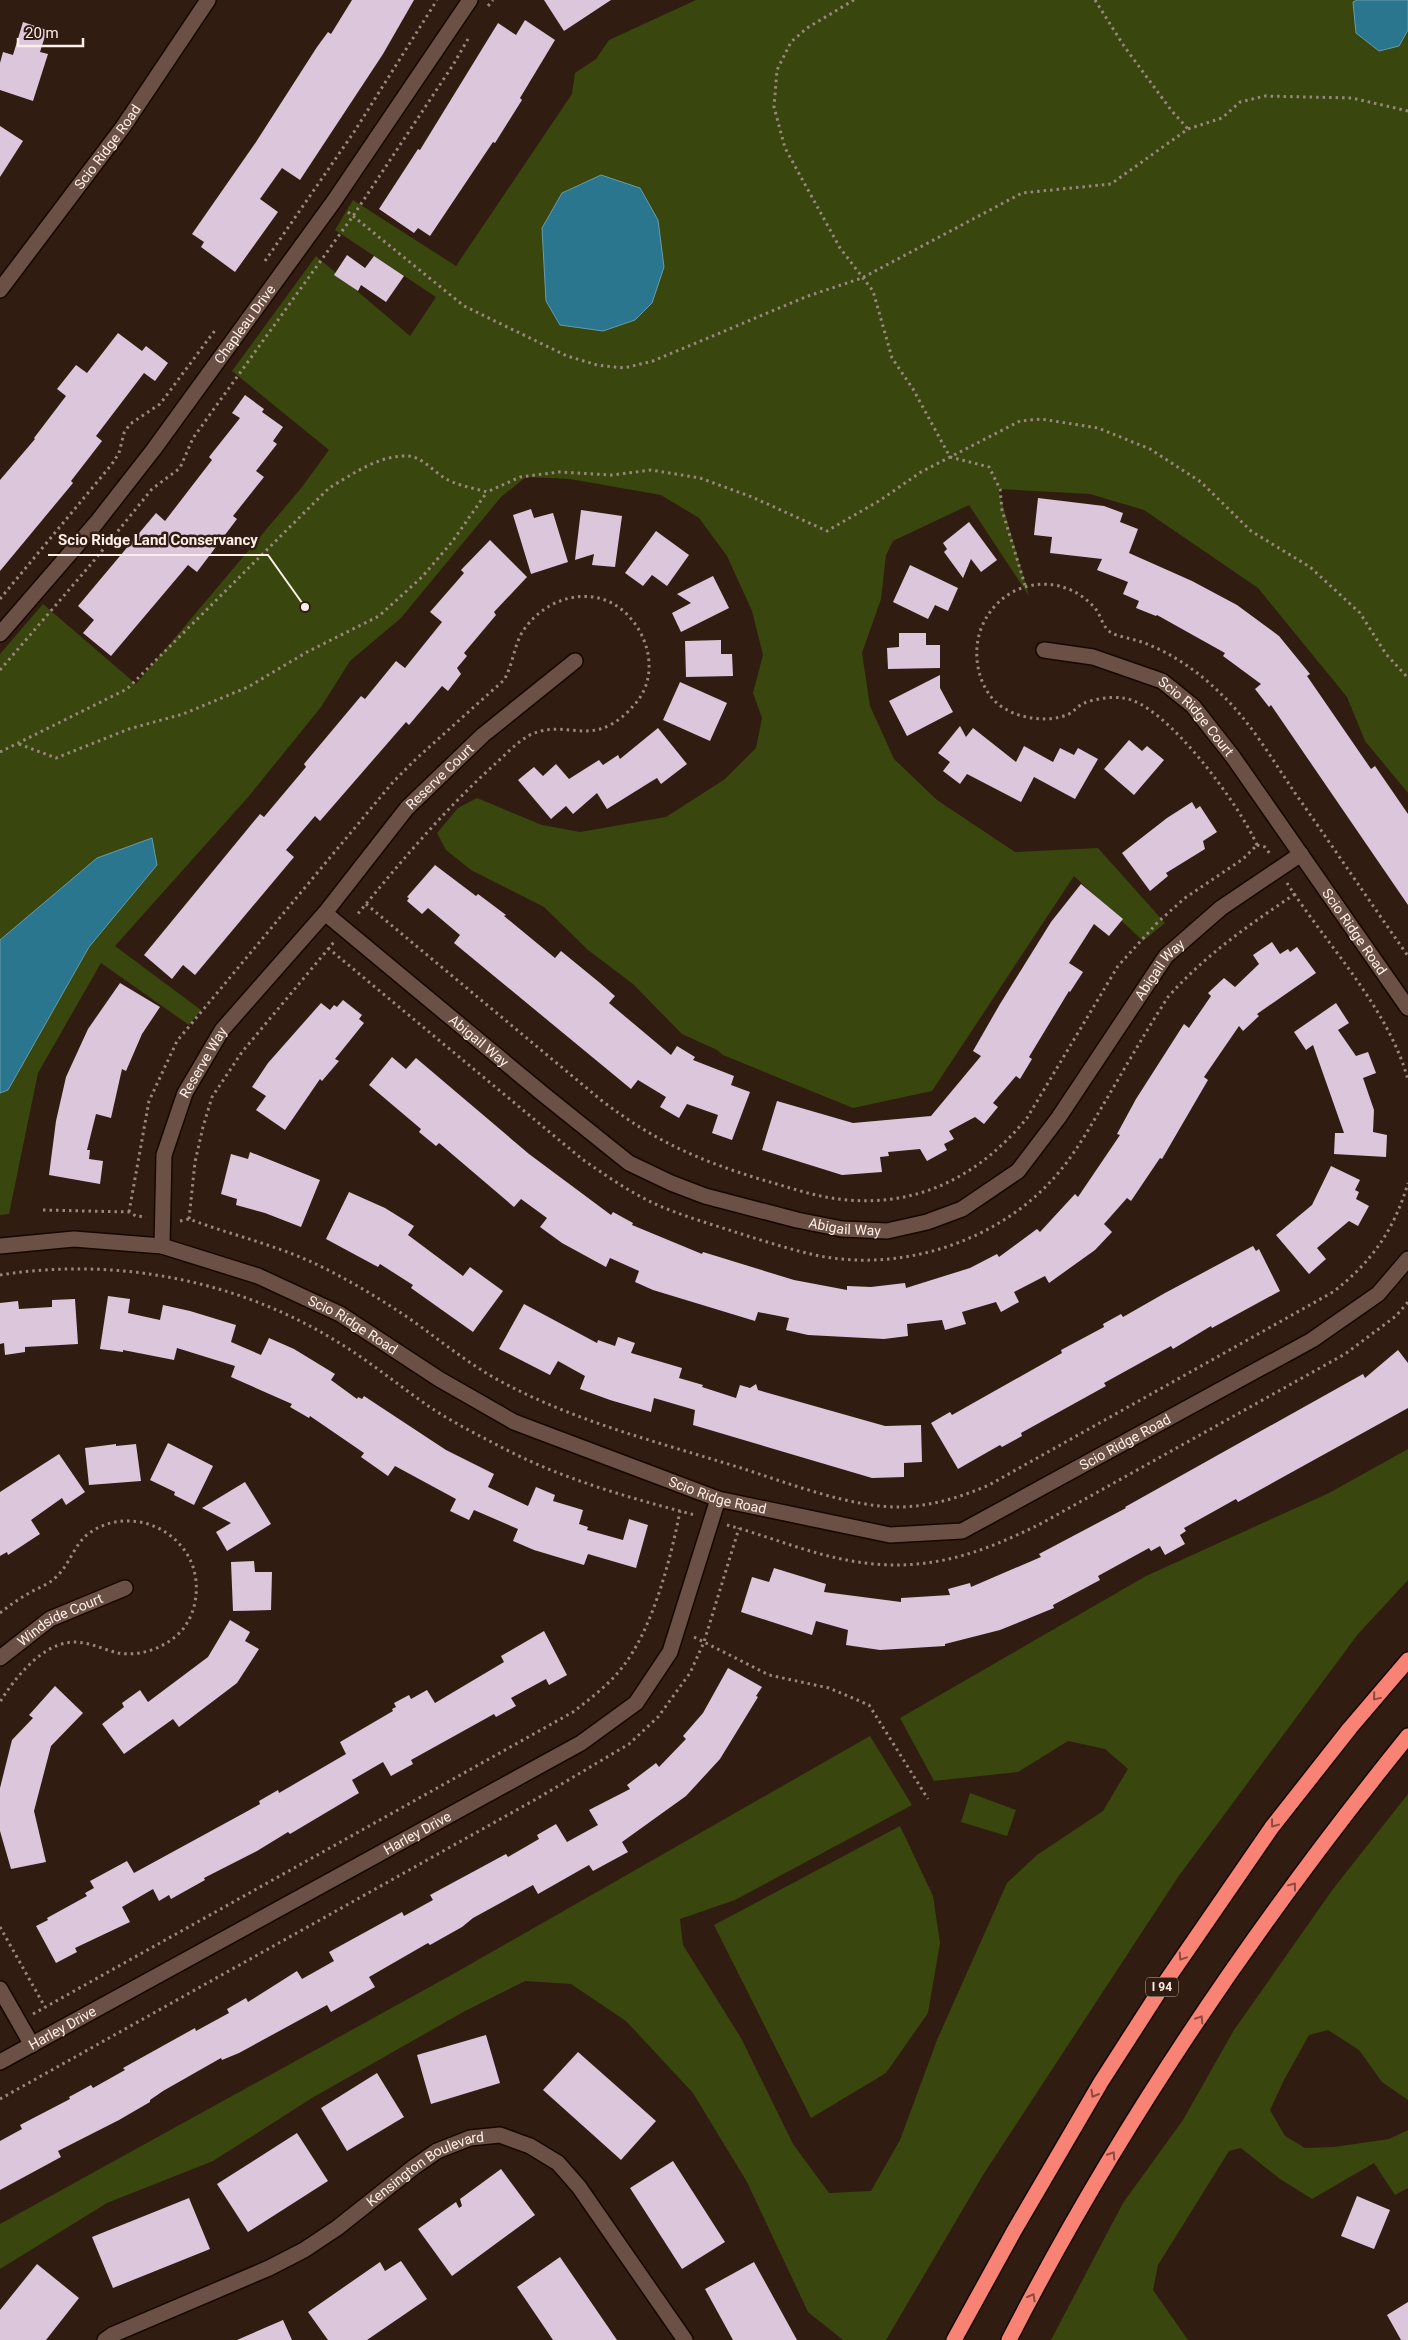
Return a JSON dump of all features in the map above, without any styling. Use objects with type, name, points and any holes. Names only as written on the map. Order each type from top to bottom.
[{"type":"highway","name":"I 94","points":[[954,2340],[1014,2231],[1096,2090],[1162,1986],[1272,1827],[1350,1728],[1408,1660]]},
{"type":"highway","points":[[1009,2340],[1107,2162],[1240,1956],[1408,1736]]},
{"type":"street","name":"Scio Ridge Road","points":[[0,290],[123,127],[208,0]]},
{"type":"street","name":"Chapleau Drive","points":[[0,634],[97,522],[154,449],[334,201],[470,0]]},
{"type":"street","name":"Scio Ridge Court","points":[[1044,650],[1093,657],[1162,681],[1199,713],[1234,757],[1302,854]]},
{"type":"street","name":"Reserve Court","points":[[326,914],[407,808],[483,735],[575,661]]},
{"type":"street","name":"Scio Ridge Road","points":[[1302,854],[1408,1008]]},
{"type":"street","name":"Abigail Way","points":[[326,914],[543,1094],[630,1163],[671,1183],[705,1196],[797,1220],[842,1229],[887,1231],[927,1222],[962,1209],[1018,1171],[1059,1117],[1166,956],[1221,908],[1302,854]]},
{"type":"street","name":"Reserve Way","points":[[162,1246],[164,1155],[185,1092],[222,1030],[326,914]]},
{"type":"street","name":"Scio Ridge Road","points":[[0,1246],[74,1239],[162,1246],[258,1276],[340,1314],[438,1379],[514,1422],[718,1499],[890,1535],[962,1531],[1312,1340],[1378,1294],[1408,1259]]},
{"type":"street","name":"Harley Drive","points":[[0,2062],[582,1743],[636,1703],[670,1652],[718,1499]]},
{"type":"street","name":"Windside Court","points":[[0,1658],[50,1619],[125,1588]]},
{"type":"street","points":[[0,1989],[32,2045]]},
{"type":"street","name":"Kensington Boulevard","points":[[105,2340],[112,2335],[269,2268],[304,2250],[338,2228],[437,2151],[470,2138],[500,2135],[530,2146],[558,2163],[580,2187],[685,2340]]},
{"type":"path","points":[[260,268],[354,132],[437,0]]},
{"type":"path","points":[[854,0],[807,28],[791,42],[777,70],[774,107],[785,148],[840,248],[873,291],[892,358],[913,389],[950,457],[989,467],[1000,489],[1002,510],[1025,585]]},
{"type":"path","points":[[1094,0],[1128,53],[1171,110],[1188,129]]},
{"type":"path","points":[[334,201],[464,306],[567,356],[597,366],[624,368],[653,361],[808,296],[862,278],[1022,193],[1111,184],[1188,129],[1222,118],[1240,102],[1264,96],[1352,98],[1408,111]]},
{"type":"path","points":[[0,599],[112,464],[119,453],[124,433],[130,424],[160,404],[221,322]]},
{"type":"path","points":[[19,744],[56,758],[129,729],[183,714],[248,687],[307,652],[379,616],[422,577],[452,542],[487,492],[520,477],[559,472],[612,476],[652,470],[700,478],[752,497],[827,531],[879,501],[921,472],[1020,421],[1041,419],[1098,428],[1150,449],[1201,482],[1251,531],[1310,567],[1360,613],[1386,654],[1408,678]]},
{"type":"path","points":[[0,752],[127,689],[329,488],[358,470],[384,460],[408,456],[427,464],[444,478],[487,492]]},
{"type":"path","points":[[1408,956],[1254,733],[1220,693],[1170,654],[1107,630],[1095,608],[1081,596],[1053,584],[1025,585],[1008,594],[994,606],[977,636],[976,650],[980,672],[988,694],[1004,708],[1036,718],[1069,714],[1081,705],[1095,700],[1126,698],[1163,720],[1194,751],[1244,820],[1257,845],[1265,847],[1294,894],[1386,1026],[1402,1057],[1408,1080]]},
{"type":"path","points":[[189,1219],[195,1162],[212,1098],[242,1052],[366,904],[601,1100],[624,1118],[663,1142],[698,1159],[804,1192],[847,1200],[868,1201],[924,1193],[948,1183],[971,1171],[1008,1141],[1026,1118],[1118,966],[1158,922],[1178,904],[1243,859],[1257,845]]},
{"type":"path","points":[[328,948],[582,1159],[611,1179],[653,1202],[683,1215],[769,1242],[816,1255],[881,1260],[920,1254],[980,1234],[1008,1217],[1034,1197],[1053,1179],[1074,1154],[1168,997],[1187,976],[1230,938],[1294,894]]},
{"type":"path","points":[[43,1210],[130,1212],[136,1216],[180,1221],[189,1219],[256,1240],[321,1266],[380,1299],[456,1354],[499,1380],[547,1404],[592,1422],[806,1488],[861,1503],[900,1507],[934,1504],[964,1496],[989,1485],[1334,1292],[1370,1259],[1399,1211],[1408,1183]]},
{"type":"path","points":[[0,1274],[93,1269],[141,1273],[207,1285],[252,1300],[294,1318],[367,1360],[425,1403],[505,1449],[580,1480],[680,1512],[852,1561],[885,1564],[935,1563],[970,1555],[1003,1543],[1345,1354],[1396,1316],[1408,1302]]},
{"type":"path","points":[[19,2022],[573,1712],[601,1690],[624,1666],[644,1633],[676,1535],[680,1512]]},
{"type":"path","points":[[678,1629],[769,1676],[830,1688],[870,1705],[928,1799]]},
{"type":"path","points":[[0,1926],[45,2007]]},
{"type":"green space","points":[[696,0],[1408,0],[1408,793],[1365,741],[1347,697],[1258,588],[1144,510],[1090,494],[998,489],[1029,596],[969,505],[893,541],[886,555],[881,599],[862,653],[870,706],[894,759],[937,800],[1015,852],[1098,848],[1165,923],[1143,941],[1074,876],[932,1091],[853,1108],[723,1055],[717,1050],[682,1034],[633,984],[588,950],[544,907],[471,870],[446,850],[437,833],[458,808],[477,798],[542,825],[580,832],[666,817],[725,779],[756,748],[762,718],[753,693],[763,655],[752,611],[727,556],[699,518],[661,495],[570,479],[526,477],[501,497],[401,618],[350,661],[321,707],[249,796],[115,946],[201,1010],[189,1025],[101,963],[38,1073],[9,1214],[0,1215],[0,654],[43,604],[136,684],[302,487],[329,450],[232,371],[316,256],[410,336],[436,297],[335,230],[353,200],[456,266],[572,94],[575,73],[596,59],[609,40]]},
{"type":"green space","points":[[1408,1449],[1408,1580],[1358,1634],[1178,1877],[983,2175],[886,2340],[843,2340],[808,2312],[747,2182],[693,2093],[626,2021],[571,1984],[525,1981],[465,2011],[312,2098],[213,2161],[107,2203],[0,2269],[0,2224],[455,1973],[870,1736],[912,1805],[735,1900],[680,1919],[683,1945],[741,2038],[793,2144],[829,2193],[871,2191],[900,2140],[937,2040],[1007,1883],[1037,1855],[1103,1811],[1128,1769],[1105,1749],[1068,1741],[1018,1772],[934,1781],[900,1718],[1146,1576],[1329,1493]]},
{"type":"green space","points":[[970,1793],[1016,1810],[1007,1836],[961,1822]]},
{"type":"green space","points":[[1408,1794],[1408,2100],[1382,2082],[1359,2050],[1328,2030],[1309,2035],[1270,2110],[1285,2136],[1305,2148],[1334,2147],[1389,2139],[1408,2130],[1408,2188],[1395,2195],[1374,2163],[1312,2199],[1280,2179],[1241,2148],[1229,2151],[1158,2265],[1153,2290],[1188,2340],[1051,2340],[1123,2203],[1183,2120],[1234,2030],[1333,1889]]},
{"type":"green space","points":[[900,1826],[933,1896],[940,1943],[928,2013],[886,2073],[811,2118],[714,1925]]},
{"type":"water","points":[[1357,0],[1408,0],[1408,30],[1399,46],[1379,51],[1356,33],[1353,2]]},
{"type":"water","points":[[601,175],[640,188],[658,220],[664,267],[652,303],[635,320],[603,331],[560,325],[546,301],[542,228],[562,193]]},
{"type":"water","points":[[152,838],[157,865],[89,947],[8,1090],[0,1093],[0,940],[97,858]]},
{"type":"building","points":[[352,0],[414,0],[383,54],[300,180],[282,168],[260,199],[278,212],[235,272],[201,247],[204,242],[192,234],[256,142],[317,47],[328,32],[331,34]]},
{"type":"building","points":[[544,0],[611,0],[564,31]]},
{"type":"building","points":[[525,20],[555,40],[520,98],[522,100],[495,143],[493,142],[430,236],[418,228],[414,233],[379,209],[418,149],[420,150],[498,23],[516,35]]},
{"type":"building","points":[[23,22],[47,30],[40,52],[48,54],[33,101],[0,90],[0,63],[3,52],[13,55]]},
{"type":"building","points":[[0,126],[23,141],[0,177]]},
{"type":"building","points":[[347,255],[365,268],[374,256],[404,276],[386,302],[361,285],[358,291],[334,275]]},
{"type":"building","points":[[118,333],[142,351],[146,346],[168,363],[155,381],[144,373],[96,436],[102,441],[71,481],[73,483],[0,571],[0,480],[35,439],[66,396],[57,389],[76,365],[87,373]]},
{"type":"building","points":[[245,395],[264,409],[262,412],[283,427],[273,441],[277,444],[256,471],[264,477],[233,516],[237,519],[197,572],[188,565],[111,656],[83,633],[94,620],[78,606],[156,513],[165,521],[212,460],[209,457],[240,418],[232,413]]},
{"type":"building","points":[[1038,498],[1104,506],[1123,513],[1120,522],[1138,529],[1129,553],[1192,581],[1237,605],[1279,636],[1310,674],[1307,676],[1371,769],[1375,766],[1408,814],[1408,905],[1271,705],[1269,707],[1255,689],[1261,684],[1223,656],[1225,653],[1157,615],[1136,608],[1139,601],[1123,594],[1128,582],[1097,570],[1102,559],[1050,553],[1052,537],[1034,535]]},
{"type":"building","points":[[531,509],[534,518],[553,513],[568,562],[531,574],[513,515]]},
{"type":"building","points":[[581,510],[622,516],[615,567],[592,565],[594,554],[575,560]]},
{"type":"building","points":[[969,522],[997,560],[981,572],[971,559],[963,578],[944,552],[947,549],[943,543]]},
{"type":"building","points":[[656,531],[689,555],[667,586],[652,575],[643,586],[625,573]]},
{"type":"building","points":[[490,540],[527,577],[494,612],[496,615],[464,653],[467,656],[457,668],[461,674],[448,691],[442,686],[409,725],[406,722],[320,821],[315,816],[286,850],[294,857],[195,975],[183,965],[172,979],[144,955],[260,814],[264,817],[306,767],[304,764],[361,696],[365,699],[396,661],[405,668],[442,622],[430,612],[464,573],[461,570]]},
{"type":"building","points":[[910,565],[958,588],[948,611],[935,605],[928,619],[893,602]]},
{"type":"building","points":[[713,576],[729,608],[681,632],[672,613],[691,603],[677,594]]},
{"type":"building","points":[[899,633],[926,633],[926,645],[940,645],[940,668],[888,669],[887,648],[899,647]]},
{"type":"building","points":[[721,640],[721,654],[732,654],[733,676],[686,677],[685,641]]},
{"type":"building","points":[[940,675],[940,688],[953,712],[907,736],[889,701]]},
{"type":"building","points":[[680,682],[727,703],[710,741],[663,720]]},
{"type":"building","points":[[960,726],[966,737],[973,728],[1016,762],[1024,746],[1053,762],[1060,748],[1074,755],[1078,748],[1098,759],[1075,799],[1034,777],[1021,802],[967,774],[960,784],[943,771],[950,762],[938,753]]},
{"type":"building","points":[[658,728],[687,764],[661,784],[657,778],[607,809],[597,793],[573,814],[566,806],[551,819],[518,780],[534,767],[543,776],[556,764],[569,779],[599,760],[603,765],[618,755],[620,759]]},
{"type":"building","points":[[1129,740],[1142,751],[1147,746],[1164,760],[1134,795],[1104,769]]},
{"type":"building","points":[[1192,802],[1196,809],[1200,806],[1217,832],[1203,841],[1205,849],[1166,873],[1168,876],[1150,891],[1122,853],[1167,818]]},
{"type":"building","points":[[435,865],[476,896],[478,894],[506,915],[504,916],[555,958],[561,951],[615,996],[609,1003],[671,1055],[677,1046],[695,1057],[693,1060],[734,1076],[731,1085],[750,1092],[732,1140],[712,1133],[718,1115],[687,1104],[679,1118],[660,1107],[666,1097],[638,1080],[631,1089],[454,943],[460,935],[428,908],[422,914],[407,901],[409,898],[407,897]]},
{"type":"building","points":[[1081,884],[1123,919],[1109,936],[1094,924],[1069,963],[1083,972],[1069,991],[1029,1057],[1032,1059],[1020,1079],[1016,1076],[993,1103],[998,1107],[984,1124],[975,1117],[949,1131],[954,1139],[944,1144],[947,1150],[927,1161],[920,1149],[888,1152],[889,1156],[880,1157],[882,1172],[842,1175],[762,1150],[777,1101],[853,1123],[931,1116],[981,1056],[973,1051],[1000,1004],[1051,922]]},
{"type":"building","points":[[1272,942],[1280,954],[1288,949],[1290,952],[1297,947],[1316,973],[1257,1014],[1259,1016],[1243,1031],[1239,1026],[1204,1077],[1208,1080],[1162,1159],[1160,1158],[1131,1201],[1127,1198],[1104,1224],[1112,1232],[1095,1250],[1049,1283],[1045,1276],[1014,1292],[1019,1302],[1001,1312],[996,1302],[962,1312],[966,1324],[945,1330],[942,1320],[907,1324],[908,1336],[884,1339],[808,1335],[786,1330],[789,1318],[758,1312],[755,1321],[653,1290],[635,1282],[639,1271],[610,1258],[606,1267],[562,1243],[540,1227],[547,1218],[521,1199],[514,1207],[439,1143],[436,1146],[419,1132],[421,1129],[369,1085],[392,1057],[406,1069],[416,1058],[529,1154],[611,1215],[613,1212],[633,1223],[632,1225],[702,1254],[703,1252],[794,1280],[847,1290],[847,1286],[871,1287],[905,1283],[906,1288],[970,1268],[997,1254],[999,1257],[1037,1229],[1040,1232],[1075,1194],[1078,1197],[1120,1135],[1117,1134],[1136,1099],[1184,1024],[1189,1028],[1211,996],[1208,993],[1224,978],[1235,987],[1259,964],[1253,955]]},
{"type":"building","points":[[120,983],[160,1007],[142,1034],[126,1071],[122,1069],[111,1118],[96,1114],[87,1150],[90,1150],[89,1159],[103,1161],[100,1184],[49,1175],[56,1121],[66,1077],[88,1029]]},
{"type":"building","points":[[343,1000],[362,1015],[359,1019],[364,1023],[335,1059],[339,1061],[322,1081],[320,1079],[285,1130],[256,1110],[266,1096],[252,1087],[268,1063],[321,1003],[330,1010],[334,1005],[337,1007]]},
{"type":"building","points":[[1336,1003],[1349,1023],[1338,1030],[1356,1056],[1368,1052],[1376,1073],[1363,1078],[1374,1110],[1373,1132],[1387,1135],[1386,1157],[1334,1154],[1335,1133],[1344,1133],[1313,1045],[1306,1050],[1294,1032]]},
{"type":"building","points":[[250,1152],[320,1180],[301,1227],[265,1213],[236,1205],[237,1199],[221,1194],[231,1154],[248,1159]]},
{"type":"building","points":[[1331,1166],[1360,1180],[1355,1190],[1359,1192],[1356,1199],[1369,1206],[1358,1226],[1349,1221],[1317,1248],[1326,1259],[1309,1274],[1276,1235],[1312,1205]]},
{"type":"building","points":[[349,1192],[385,1208],[414,1226],[408,1235],[463,1276],[470,1267],[503,1291],[473,1332],[411,1288],[413,1285],[380,1264],[378,1267],[326,1239]]},
{"type":"building","points":[[1253,1246],[1256,1251],[1259,1249],[1280,1291],[1212,1328],[1211,1326],[1173,1349],[1171,1346],[1104,1383],[1106,1386],[1021,1433],[1022,1436],[1002,1447],[1000,1445],[958,1469],[931,1423],[950,1412],[952,1415],[1062,1353],[1061,1350],[1104,1327],[1103,1324],[1121,1314],[1123,1317]]},
{"type":"building","points":[[108,1296],[130,1299],[128,1313],[160,1320],[163,1305],[236,1325],[231,1342],[261,1355],[269,1338],[294,1349],[335,1374],[331,1380],[357,1399],[358,1397],[362,1399],[364,1396],[446,1450],[494,1474],[488,1487],[528,1506],[536,1487],[555,1495],[553,1501],[583,1510],[579,1524],[588,1527],[587,1530],[623,1540],[629,1519],[648,1525],[636,1568],[588,1554],[584,1565],[534,1550],[513,1541],[518,1529],[474,1510],[469,1520],[450,1511],[456,1499],[395,1466],[388,1476],[361,1457],[364,1453],[310,1416],[309,1418],[290,1407],[292,1404],[231,1377],[235,1366],[177,1348],[174,1360],[123,1350],[123,1352],[100,1349]]},
{"type":"building","points":[[75,1299],[78,1344],[25,1347],[25,1352],[5,1355],[4,1343],[0,1344],[0,1303],[18,1301],[19,1309],[52,1307],[52,1300]]},
{"type":"building","points":[[524,1304],[597,1343],[598,1340],[615,1346],[618,1337],[635,1343],[631,1353],[682,1368],[679,1378],[736,1398],[740,1385],[750,1388],[756,1384],[758,1390],[885,1426],[921,1425],[922,1462],[904,1463],[904,1477],[872,1478],[693,1425],[695,1410],[654,1398],[651,1412],[580,1389],[585,1376],[558,1361],[550,1375],[499,1349]]},
{"type":"building","points":[[1398,1350],[1408,1363],[1408,1408],[1238,1502],[1236,1499],[1184,1528],[1186,1531],[1180,1535],[1185,1544],[1165,1555],[1160,1546],[1151,1551],[1149,1548],[1098,1576],[1100,1580],[1053,1605],[1054,1608],[1000,1630],[945,1644],[945,1646],[880,1650],[846,1645],[848,1630],[816,1621],[812,1635],[741,1612],[752,1577],[769,1582],[774,1568],[826,1584],[824,1592],[901,1602],[901,1598],[950,1595],[948,1589],[970,1583],[971,1587],[1041,1557],[1039,1554],[1126,1508],[1363,1374],[1365,1378]]},
{"type":"building","points":[[168,1443],[213,1466],[194,1505],[174,1495],[175,1492],[150,1480]]},
{"type":"building","points":[[116,1444],[116,1446],[136,1444],[141,1481],[89,1485],[85,1448]]},
{"type":"building","points":[[59,1454],[85,1492],[66,1505],[62,1498],[31,1520],[40,1534],[8,1555],[7,1552],[0,1556],[0,1492]]},
{"type":"building","points":[[245,1482],[271,1524],[227,1551],[216,1532],[231,1523],[202,1508]]},
{"type":"building","points":[[254,1561],[255,1572],[272,1572],[271,1610],[233,1611],[231,1562]]},
{"type":"building","points":[[230,1620],[250,1632],[245,1641],[259,1649],[237,1683],[179,1727],[173,1719],[124,1754],[102,1724],[124,1707],[122,1703],[140,1690],[148,1702],[208,1657]]},
{"type":"building","points":[[544,1631],[567,1675],[549,1685],[546,1679],[511,1698],[516,1706],[496,1717],[494,1714],[411,1760],[413,1764],[391,1776],[383,1762],[352,1780],[359,1793],[290,1834],[288,1832],[257,1851],[204,1878],[205,1880],[171,1899],[169,1895],[159,1901],[153,1889],[122,1907],[130,1922],[75,1948],[77,1952],[56,1963],[36,1926],[87,1896],[85,1893],[94,1888],[90,1881],[127,1861],[134,1873],[244,1813],[260,1804],[259,1801],[278,1790],[279,1793],[346,1754],[340,1742],[393,1711],[392,1709],[396,1707],[394,1703],[409,1695],[411,1699],[427,1690],[435,1703],[504,1662],[501,1656]]},
{"type":"building","points":[[728,1668],[762,1687],[756,1696],[758,1697],[720,1759],[686,1796],[622,1842],[628,1852],[593,1871],[589,1865],[538,1894],[533,1885],[473,1918],[462,1927],[430,1945],[428,1943],[369,1977],[375,1987],[331,2012],[327,2005],[239,2053],[222,2060],[221,2058],[163,2091],[150,2100],[150,2102],[119,2120],[58,2151],[61,2157],[0,2190],[0,2141],[22,2129],[20,2125],[70,2099],[69,2097],[91,2085],[93,2088],[125,2070],[123,2068],[195,2028],[196,2031],[229,2013],[227,2009],[246,1998],[248,2002],[297,1971],[302,1979],[334,1961],[329,1952],[402,1912],[404,1916],[433,1900],[430,1895],[506,1854],[508,1857],[539,1839],[537,1835],[556,1824],[567,1842],[598,1825],[589,1810],[630,1789],[627,1785],[656,1763],[659,1767],[686,1739],[683,1736],[703,1713]]},
{"type":"building","points":[[55,1686],[83,1713],[51,1746],[34,1811],[46,1862],[11,1869],[0,1831],[0,1788],[12,1740],[33,1718],[29,1715]]},
{"type":"building","points":[[486,2035],[500,2083],[431,2104],[417,2055]]},
{"type":"building","points":[[578,2052],[656,2121],[621,2160],[543,2090]]},
{"type":"building","points":[[377,2073],[404,2117],[347,2151],[321,2108]]},
{"type":"building","points":[[297,2133],[328,2181],[248,2232],[217,2184]]},
{"type":"building","points":[[673,2161],[725,2242],[682,2269],[630,2188]]},
{"type":"building","points":[[501,2169],[535,2215],[452,2276],[418,2229],[456,2202],[459,2208],[462,2206],[460,2199]]},
{"type":"building","points":[[1357,2196],[1390,2210],[1374,2249],[1341,2236]]},
{"type":"building","points":[[189,2198],[210,2249],[113,2288],[92,2237]]},
{"type":"building","points":[[560,2257],[617,2340],[553,2340],[517,2287]]},
{"type":"building","points":[[401,2261],[427,2299],[367,2340],[328,2340],[308,2312],[380,2262],[385,2271]]},
{"type":"building","points":[[754,2262],[797,2340],[733,2340],[705,2289]]},
{"type":"building","points":[[37,2264],[79,2298],[46,2340],[0,2340],[0,2310]]},
{"type":"building","points":[[1408,2302],[1408,2340],[1401,2340],[1387,2315]]},
{"type":"building","points":[[283,2320],[292,2340],[237,2340]]},
{"type":"place","name":"Scio Ridge Land Conservancy","points":[[305,607]]}]
